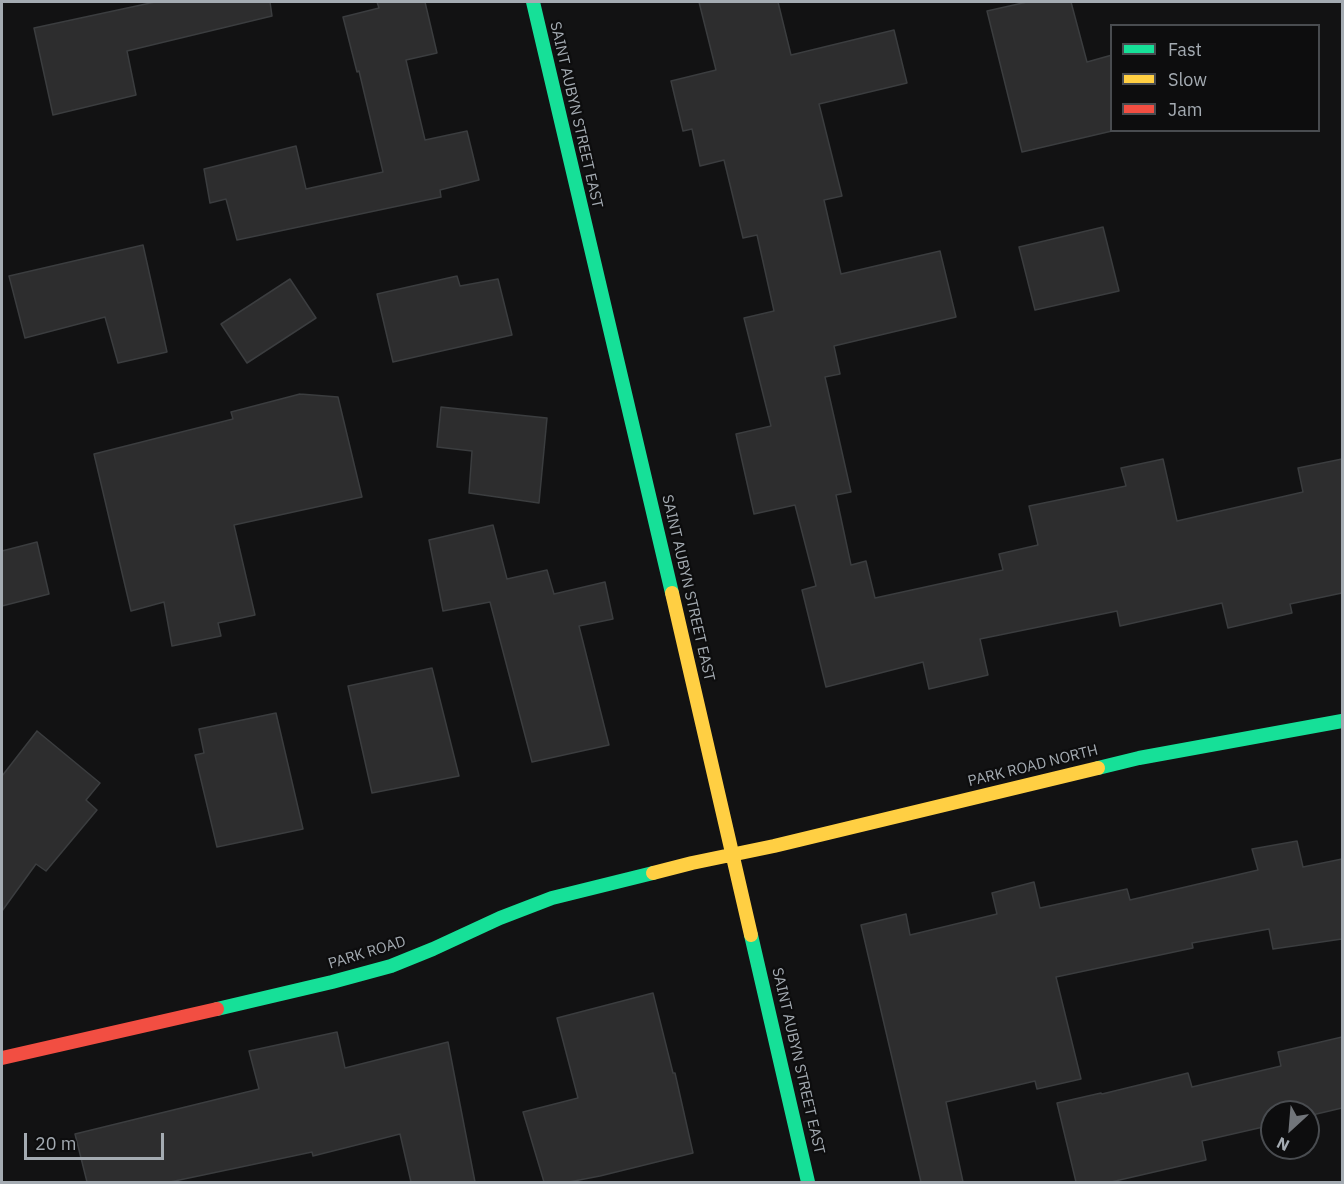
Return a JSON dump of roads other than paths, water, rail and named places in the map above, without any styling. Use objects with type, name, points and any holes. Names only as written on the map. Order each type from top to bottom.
[{"type":"street","name":"SAINT AUBYN STREET EAST","points":[[533,2],[734,855],[808,1182]]},
{"type":"street","name":"PARK ROAD NORTH","points":[[734,855],[1139,758],[1342,721]]},
{"type":"street","name":"PARK ROAD","points":[[2,1058],[332,982],[391,966],[500,918],[552,898],[692,863],[734,855]]}]
